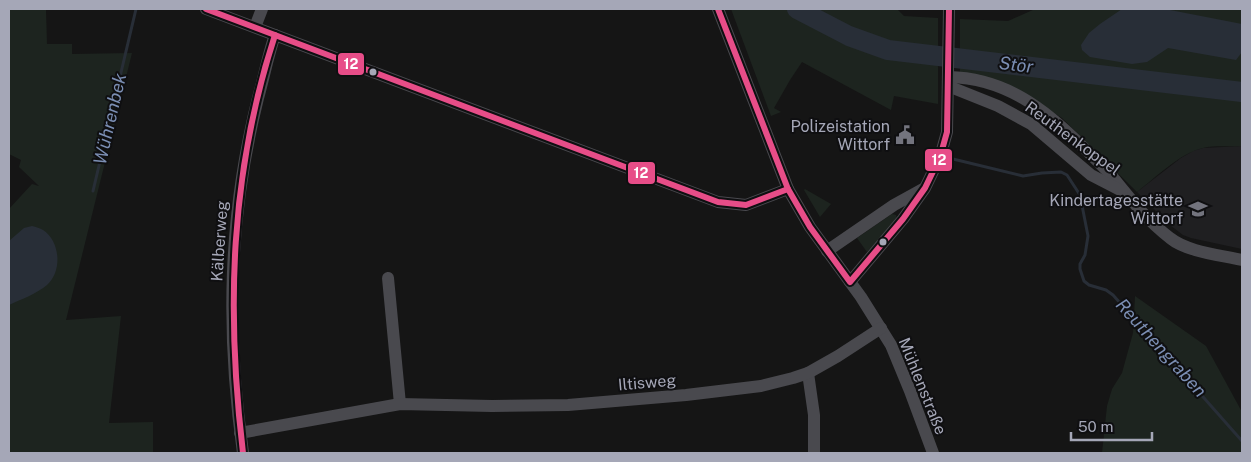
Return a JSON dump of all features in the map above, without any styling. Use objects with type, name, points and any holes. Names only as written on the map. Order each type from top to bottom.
[{"type":"street","points":[[206,9],[718,202],[746,205],[788,189]]},
{"type":"street","points":[[255,28],[262,9]]},
{"type":"street","name":"Mühlenstraße","points":[[718,9],[788,189],[802,215],[881,328],[899,363],[933,453]]},
{"type":"street","points":[[850,282],[903,220],[925,188],[940,157],[946,132],[949,78],[949,9]]},
{"type":"street","name":"Kälberweg","points":[[243,453],[234,382],[232,272],[238,202],[248,140],[275,35]]},
{"type":"street","name":"Reuthenkoppel","points":[[949,78],[1032,124],[1091,174],[1124,193]]},
{"type":"street","name":"Reuthenkoppel","points":[[949,78],[985,82],[1009,90],[1028,101],[1057,121],[1115,179],[1124,193],[1171,239],[1195,250],[1242,260]]},
{"type":"street","points":[[827,251],[894,205],[925,188]]},
{"type":"street","points":[[388,278],[400,404]]},
{"type":"street","name":"Iltisweg","points":[[240,433],[400,404],[509,406],[588,404],[761,386],[785,381],[808,373],[881,328]]},
{"type":"street","points":[[808,373],[814,415],[814,453]]},
{"type":"shaded area","points":[[9,9],[46,9],[47,44],[72,44],[72,54],[132,53],[66,320],[121,316],[109,423],[153,422],[153,453],[9,453],[9,209],[32,184],[39,186],[19,167],[21,160],[9,154]]},
{"type":"shaded area","points":[[731,9],[897,9],[904,16],[938,18],[938,104],[894,96],[891,110],[802,62],[774,108],[781,112],[771,116]]},
{"type":"shaded area","points":[[1035,9],[1242,9],[1242,146],[1212,147],[1194,151],[1168,167],[1137,192],[1062,118],[1020,91],[960,72],[960,19],[1008,21]]},
{"type":"shaded area","points":[[1122,9],[1165,9],[1242,24],[1242,52],[1236,60],[1168,48],[1147,62],[1132,64],[1090,57],[1082,50],[1081,45],[1089,33]]},
{"type":"shaded area","name":"Kindertagesstätte Wittorf","points":[[1242,146],[1242,249],[1183,235],[1170,225],[1137,192],[1193,151],[1203,148]]},
{"type":"shaded area","points":[[804,190],[831,204],[820,217]]},
{"type":"shaded area","points":[[892,214],[896,215],[897,220],[867,252],[857,238]]},
{"type":"shaded area","points":[[32,226],[43,230],[53,242],[57,257],[55,273],[43,288],[9,305],[9,241],[24,228]]},
{"type":"shaded area","points":[[1135,296],[1206,346],[1242,412],[1242,453],[1102,453],[1107,406],[1112,389],[1122,373],[1133,333]]},
{"type":"waterway","name":"Wührenbek","points":[[93,191],[136,9]]},
{"type":"waterway","name":"Stör","points":[[797,9],[849,36],[888,50],[1242,92]]},
{"type":"waterway","name":"Reuthengraben","points":[[953,159],[1023,176],[1061,172],[1067,175],[1080,195],[1088,236],[1085,255],[1080,264],[1084,281],[1113,295],[1242,441]]},
{"type":"transit line","name":"12","points":[[206,9],[718,202],[746,205],[788,189]]},
{"type":"transit line","name":"12","points":[[718,9],[788,189],[810,227],[850,282],[903,219],[925,188],[940,157],[947,132],[949,9]]},
{"type":"transit line","name":"12","points":[[243,453],[235,347],[234,294],[236,242],[249,138],[260,87],[275,35]]},
{"type":"place","name":"Polizeistation Wittorf","points":[[905,135]]},
{"type":"place","name":"Kindertagesstätte Wittorf","points":[[1198,209]]}]
